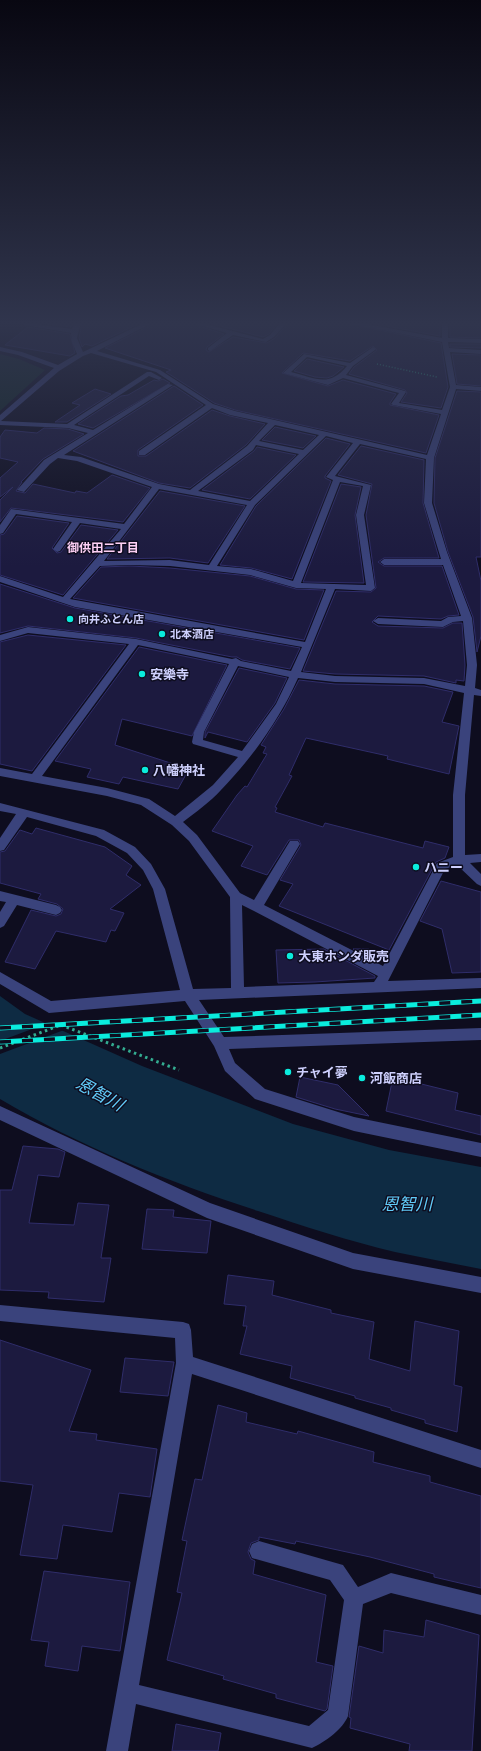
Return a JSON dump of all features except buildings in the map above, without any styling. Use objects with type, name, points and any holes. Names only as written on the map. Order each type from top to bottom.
[{"type":"street","points":[[0,419],[18,404]]},
{"type":"street","points":[[68,426],[102,404]]},
{"type":"street","points":[[20,490],[47,462],[141,404]]},
{"type":"street","points":[[395,404],[444,412]]},
{"type":"street","points":[[446,404],[430,458],[428,503],[446,562],[467,618],[472,665],[468,690],[459,795],[459,860],[481,881]]},
{"type":"street","points":[[142,452],[211,405],[233,413],[430,458]]},
{"type":"street","points":[[192,492],[250,448],[273,422]]},
{"type":"street","points":[[0,423],[68,426],[95,433]]},
{"type":"street","points":[[212,567],[252,504],[324,434]]},
{"type":"street","points":[[254,442],[304,453]]},
{"type":"street","points":[[97,564],[130,562],[212,567],[251,572],[296,585],[371,588],[360,515],[367,485],[330,477],[358,442]]},
{"type":"street","points":[[57,456],[78,459],[157,486],[252,504]]},
{"type":"street","points":[[296,585],[336,479]]},
{"type":"street","points":[[65,600],[97,564],[157,486]]},
{"type":"street","points":[[0,531],[14,511],[126,527]]},
{"type":"street","points":[[57,549],[78,520]]},
{"type":"street","points":[[384,562],[446,562]]},
{"type":"street","points":[[0,579],[65,600],[112,611],[308,645]]},
{"type":"street","points":[[176,822],[217,788],[245,755],[281,705],[332,586]]},
{"type":"street","points":[[378,621],[442,624],[451,619],[467,618]]},
{"type":"street","points":[[0,638],[28,630],[136,642],[236,661],[295,675],[335,679],[424,681],[481,693]]},
{"type":"street","points":[[34,779],[136,642]]},
{"type":"street","points":[[236,661],[199,732],[197,742],[245,755]]},
{"type":"street","points":[[0,772],[106,792],[145,802],[176,822],[193,838],[236,896],[386,974]]},
{"type":"street","points":[[0,808],[24,812],[100,833],[130,850],[147,867],[159,890],[188,995],[220,1043],[230,1067],[260,1094],[354,1124],[481,1150]]},
{"type":"street","points":[[0,847],[24,812]]},
{"type":"street","points":[[256,907],[294,844]]},
{"type":"street","points":[[377,988],[386,974],[442,866],[459,860],[481,858]]},
{"type":"street","points":[[0,896],[56,910]]},
{"type":"street","points":[[236,896],[238,993]]},
{"type":"street","points":[[0,923],[14,900]]},
{"type":"street","points":[[0,977],[49,1007],[188,995],[481,983]]},
{"type":"street","points":[[220,1043],[481,1034]]},
{"type":"street","points":[[0,1113],[206,1210],[353,1261],[481,1285]]},
{"type":"street","points":[[0,1313],[183,1330],[185,1363],[116,1751]]},
{"type":"street","points":[[185,1363],[481,1459]]},
{"type":"street","points":[[127,1692],[312,1736],[338,1716],[354,1598],[336,1572],[258,1551]]},
{"type":"street","points":[[354,1598],[391,1583],[481,1605]]},
{"type":"path","points":[[61,1025],[179,1070]]},
{"type":"path","points":[[0,1048],[56,1027]]},
{"type":"green space","points":[[0,404],[8,404],[0,411]]},
{"type":"water","name":"恩智川","points":[[0,996],[25,1014],[142,1066],[293,1124],[389,1150],[481,1167],[481,1269],[395,1252],[361,1243],[309,1228],[225,1200],[126,1162],[94,1148],[62,1133],[0,1099]]},
{"type":"pier","points":[[48,1023],[64,1030],[0,1054],[0,1041]]},
{"type":"railway","points":[[0,1028],[481,1001]]},
{"type":"railway","points":[[0,1042],[481,1015]]},
{"type":"place","name":"向井ふとん店","points":[[70,619]]},
{"type":"place","name":"北本酒店","points":[[162,634]]},
{"type":"place","name":"安樂寺","points":[[142,674]]},
{"type":"place","name":"八幡神社","points":[[145,770]]},
{"type":"place","name":"ハニー","points":[[416,867]]},
{"type":"place","name":"大東ホンダ販売","points":[[290,956]]},
{"type":"place","name":"チャイ夢","points":[[288,1072]]},
{"type":"place","name":"河飯商店","points":[[362,1078]]},
{"type":"district","name":"御供田二丁目","points":[[103,548]]}]
